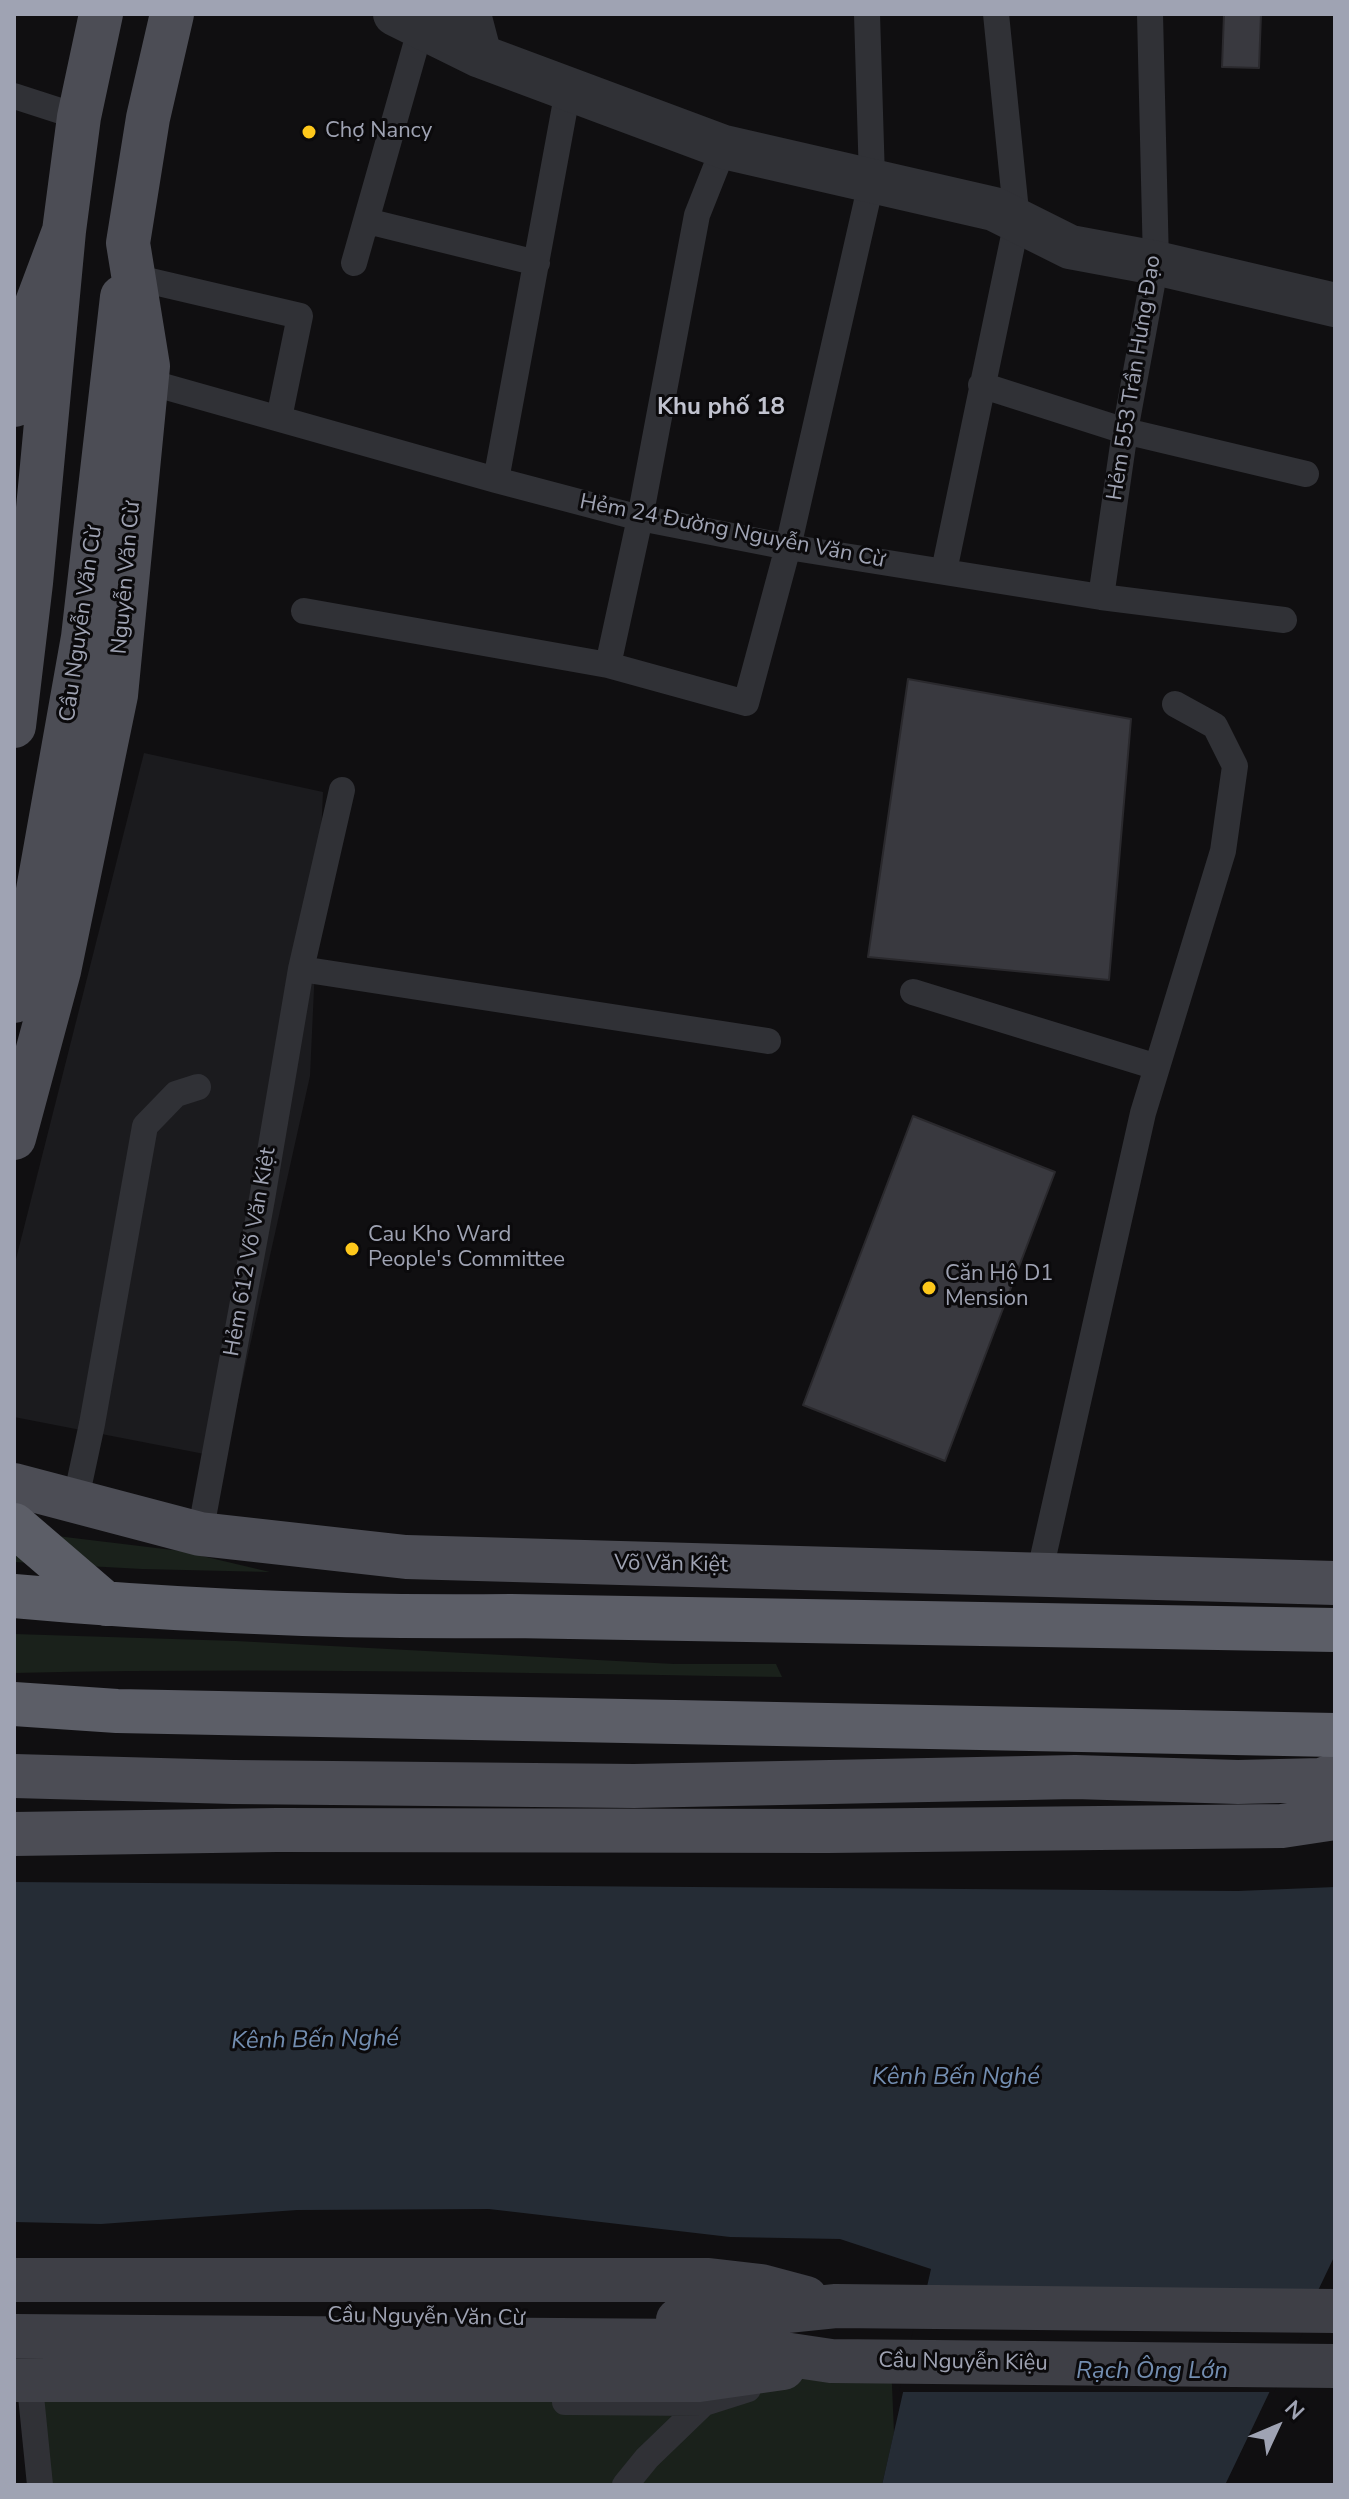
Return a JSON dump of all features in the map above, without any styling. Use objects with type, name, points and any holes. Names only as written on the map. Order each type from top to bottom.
[{"type":"highway","points":[[14,1525],[106,1604]]},
{"type":"highway","points":[[14,1596],[106,1604],[388,1617],[511,1616],[1335,1630]]},
{"type":"highway","points":[[14,1704],[133,1712],[1335,1735]]},
{"type":"main road","points":[[14,726],[31,583],[64,231],[79,117],[101,14]]},
{"type":"main road","name":"Nguyễn Văn Cừ","points":[[14,1138],[59,971],[116,695],[148,366],[130,260],[148,118],[172,14]]},
{"type":"main road","points":[[14,405],[22,343],[64,231]]},
{"type":"main road","name":"Cầu Nguyễn Văn Cừ","points":[[14,1001],[25,963],[83,637],[119,326],[130,260]]},
{"type":"main road","name":"Võ Văn Kiệt","points":[[14,1485],[200,1534],[406,1557],[1335,1583]]},
{"type":"main road","points":[[14,1776],[233,1782],[634,1786],[1075,1777],[1238,1782],[1332,1789]]},
{"type":"main road","points":[[14,1834],[1266,1826],[1332,1789]]},
{"type":"main road","points":[[14,2280],[709,2280],[761,2286],[836,2306],[1335,2311]]},
{"type":"main road","name":"Cầu Nguyễn Văn Cừ","points":[[14,2314],[699,2320],[836,2306]]},
{"type":"main road","name":"Cầu Nguyễn Văn Cừ","points":[[14,2336],[696,2341],[831,2361]]},
{"type":"main road","points":[[20,2391],[702,2392],[831,2361]]},
{"type":"main road","name":"Cầu Nguyễn Kiệu","points":[[831,2361],[1335,2366]]},
{"type":"street","points":[[469,14],[480,56]]},
{"type":"street","points":[[408,20],[480,56],[724,147],[994,209],[1070,247],[1156,263],[1335,305]]},
{"type":"lane","points":[[304,611],[608,665],[746,703],[788,547],[872,179],[867,14]]},
{"type":"lane","points":[[944,571],[1017,221],[996,14]]},
{"type":"lane","name":"Hẻm 553 Trần Hưng Đạo","points":[[1101,597],[1125,431],[1156,263],[1150,14]]},
{"type":"lane","points":[[354,263],[367,221],[408,20]]},
{"type":"lane","points":[[496,480],[568,90]]},
{"type":"lane","points":[[14,96],[79,117]]},
{"type":"lane","points":[[608,665],[640,518],[697,215],[724,147]]},
{"type":"lane","points":[[367,221],[537,263]]},
{"type":"lane","points":[[130,260],[300,316],[279,418]]},
{"type":"lane","name":"Hẻm 24 Đường Nguyễn Văn Cừ","points":[[145,381],[640,518],[788,547],[1101,597],[1284,620]]},
{"type":"lane","points":[[981,385],[1125,431],[1306,474]]},
{"type":"lane","points":[[1039,1575],[1143,1113],[1223,851],[1235,766],[1215,726],[1175,704]]},
{"type":"lane","name":"Hẻm 612 Võ Văn Kiệt","points":[[200,1534],[301,969],[342,790]]},
{"type":"lane","points":[[301,969],[768,1041]]},
{"type":"lane","points":[[913,992],[1157,1067]]},
{"type":"lane","points":[[75,1503],[145,1126],[176,1094],[198,1087]]},
{"type":"lane","points":[[20,2391],[40,2485]]},
{"type":"lane","points":[[625,2485],[702,2392]]},
{"type":"shaded area","points":[[144,753],[323,792],[310,1076],[225,1458],[14,1417],[14,1267]]},
{"type":"shaded area","points":[[32,1533],[181,1551],[270,1572],[14,1562],[14,1555]]},
{"type":"shaded area","points":[[14,1634],[236,1641],[674,1664],[776,1664],[782,1677],[302,1671],[14,1673]]},
{"type":"shaded area","points":[[831,2361],[891,2362],[894,2433],[882,2485],[40,2485],[31,2396]]},
{"type":"water","name":"Kênh Bến Nghé","points":[[14,1882],[1238,1891],[1335,1887],[1335,2255],[1225,2485],[882,2485],[931,2269],[840,2239],[730,2237],[489,2209],[297,2210],[101,2224],[14,2222]]},
{"type":"pier","points":[[922,2292],[1322,2293],[1274,2392],[899,2392]]},
{"type":"building","points":[[1224,14],[1261,14],[1259,68],[1222,67]]},
{"type":"building","points":[[908,679],[1131,719],[1109,980],[868,957]]},
{"type":"building","name":"Căn Hộ D1 Mension","points":[[913,1116],[1055,1172],[945,1461],[803,1405]]},
{"type":"place","name":"Chợ Nancy","points":[[309,132]]},
{"type":"place","name":"Cau Kho Ward People's Committee","points":[[352,1249]]},
{"type":"place","name":"Căn Hộ D1 Mension","points":[[929,1288]]},
{"type":"district","name":"Khu phố 18","points":[[721,408]]},
{"type":"water label","name":"Rạch Ông Lớn","points":[[1152,2372]]}]
